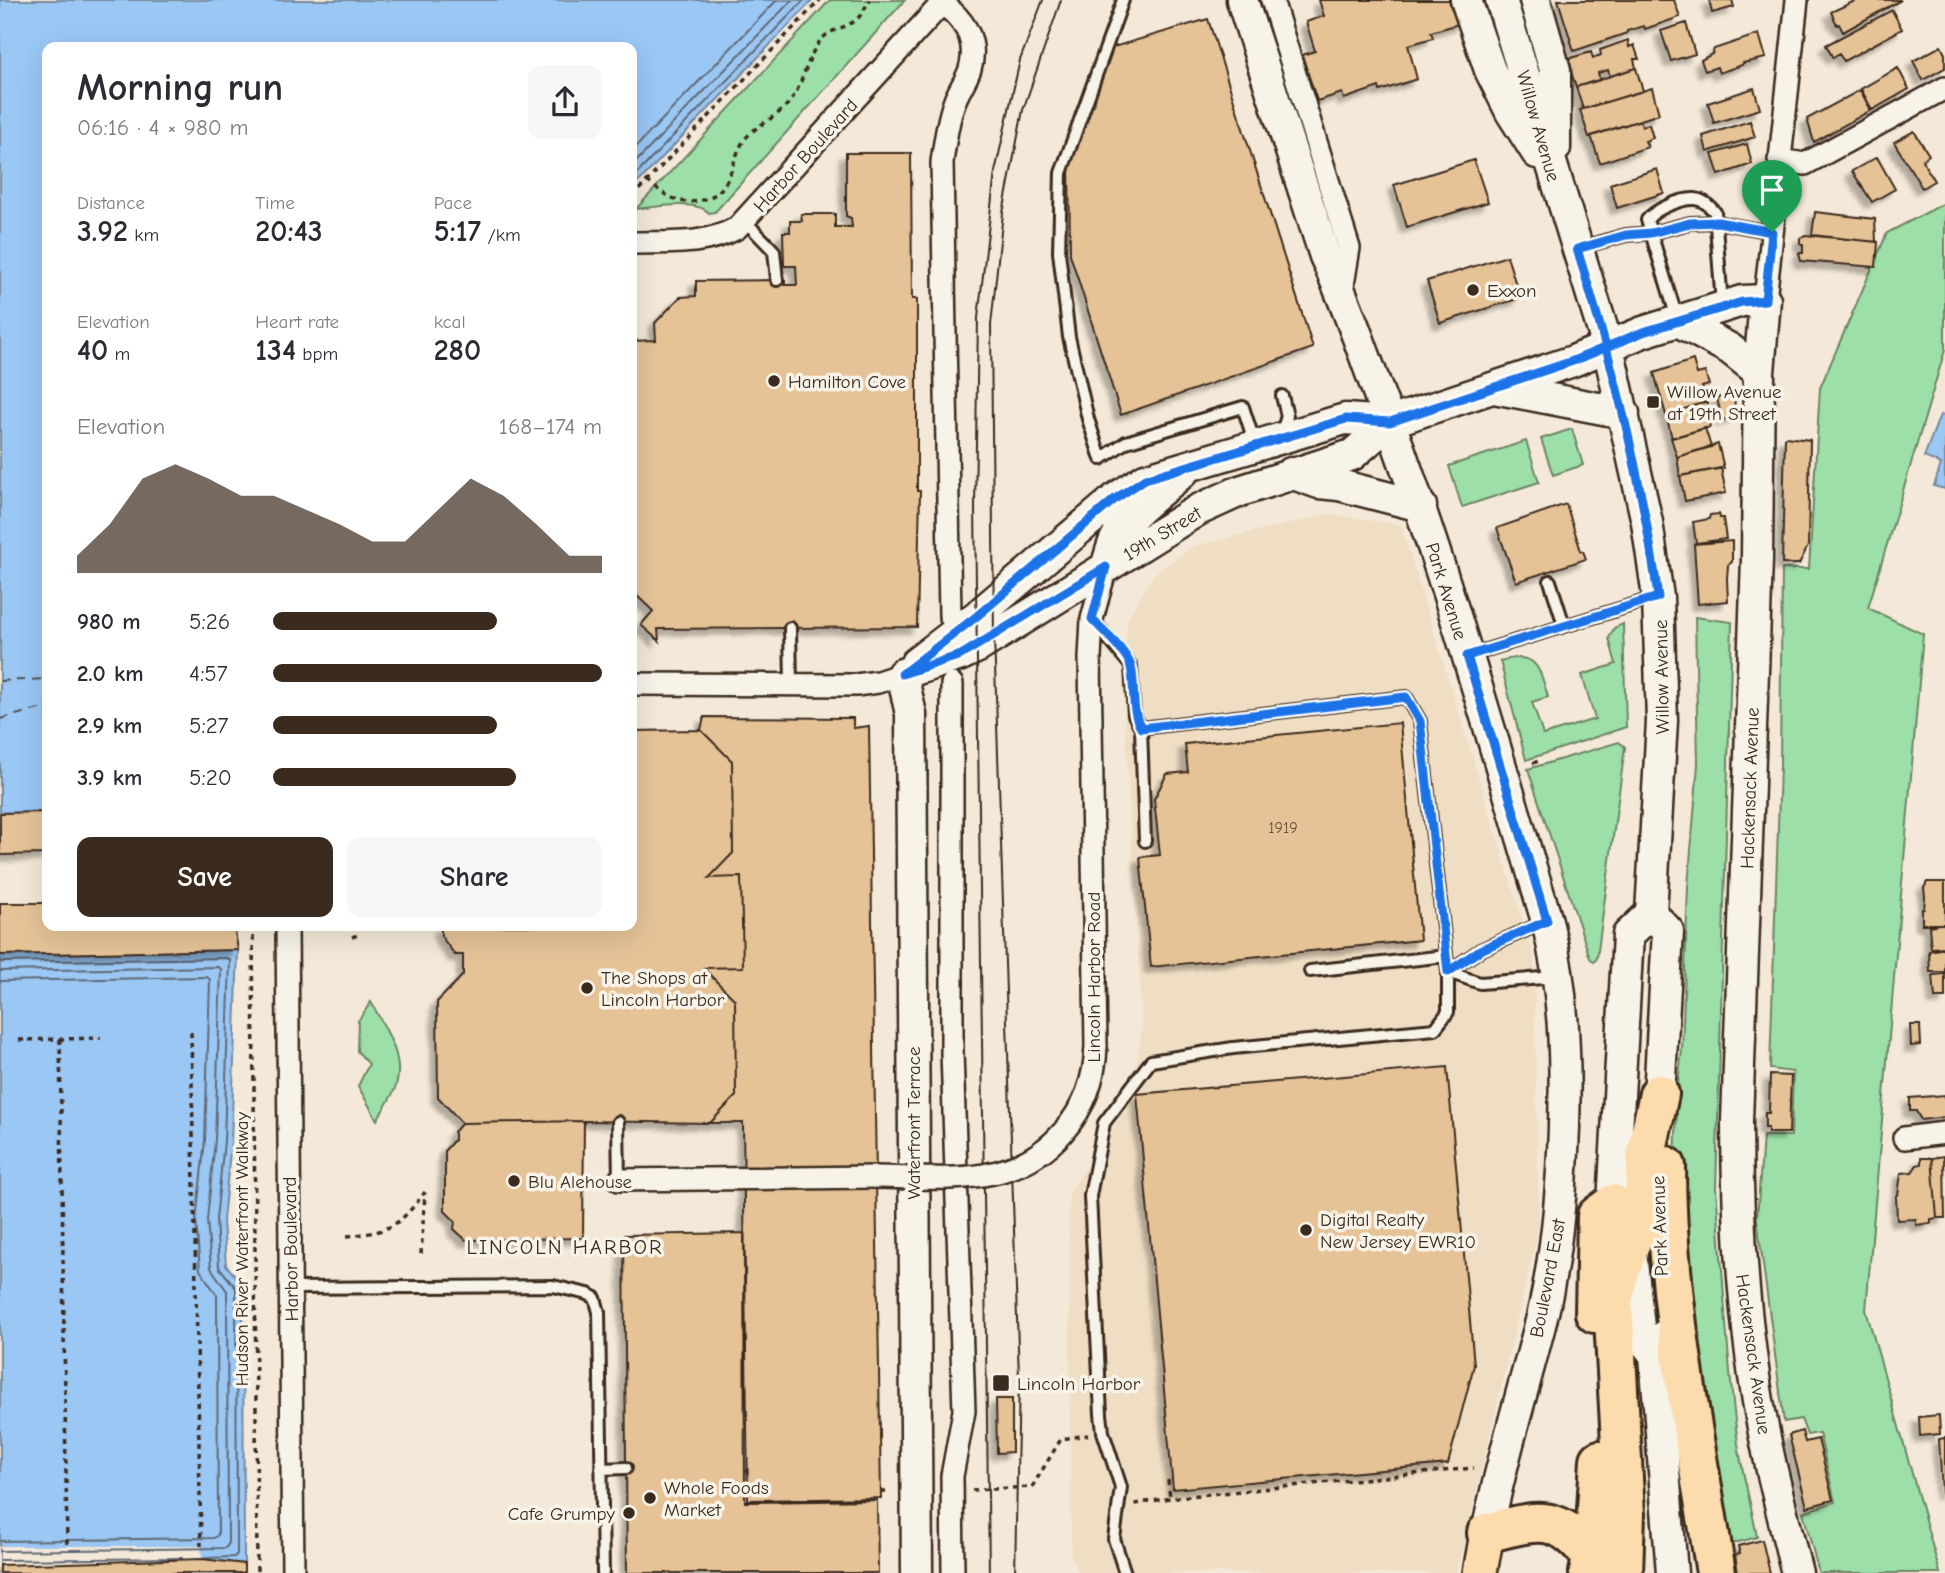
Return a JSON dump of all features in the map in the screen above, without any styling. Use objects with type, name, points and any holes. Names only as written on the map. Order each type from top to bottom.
[{"type":"highway","points":[[1602,1569],[1625,1514],[1613,1320],[1615,1291],[1640,1220],[1647,1150],[1659,1094]]},
{"type":"highway","points":[[1659,1094],[1666,1145],[1669,1246],[1676,1319],[1716,1573]]},
{"type":"highway","points":[[1602,1569],[1595,1308],[1597,1216],[1613,1204]]},
{"type":"highway","points":[[1487,1533],[1530,1521],[1554,1523],[1580,1542],[1602,1569]]},
{"type":"main road","name":"Park Avenue","points":[[1242,0],[1325,256],[1342,291],[1421,506],[1547,921],[1558,976]]},
{"type":"main road","points":[[1466,0],[1490,70],[1511,112],[1554,179]]},
{"type":"main road","name":"Willow Avenue","points":[[1501,0],[1608,347],[1645,510],[1658,597],[1662,756],[1651,913]]},
{"type":"main road","points":[[1535,0],[1555,70],[1554,179]]},
{"type":"main road","name":"19th Street","points":[[902,674],[961,655],[1198,510],[1240,491],[1352,455],[1390,422],[1573,361],[1678,321],[1742,302],[1765,300]]},
{"type":"main road","name":"Hackensack Avenue","points":[[1765,300],[1759,372],[1757,559],[1737,1121],[1737,1201],[1751,1355],[1761,1419],[1797,1573]]},
{"type":"main road","points":[[1678,321],[1730,349],[1759,372]]},
{"type":"main road","points":[[1492,387],[1624,413]]},
{"type":"main road","name":"19th Street","points":[[902,674],[986,609],[1115,499],[1145,479],[1346,419],[1390,422]]},
{"type":"main road","points":[[1106,567],[1116,539],[1125,526],[1189,467]]},
{"type":"main road","points":[[1291,473],[1319,483],[1339,485],[1421,506]]},
{"type":"main road","name":"Waterfront Terrace","points":[[902,674],[911,714],[917,1573]]},
{"type":"main road","points":[[1613,1204],[1628,935],[1651,913],[1668,931],[1659,1094]]},
{"type":"main road","name":"Boulevard East","points":[[1480,1573],[1494,1497],[1542,1315],[1559,1224],[1565,1093],[1558,976]]},
{"type":"main road","name":"Park Avenue","points":[[1659,1094],[1655,1192],[1665,1334],[1655,1355],[1672,1573]]},
{"type":"main road","name":"Park Avenue","points":[[1613,1204],[1627,1216],[1640,1336],[1655,1355]]},
{"type":"street","name":"Park Avenue","points":[[1272,0],[1349,247],[1342,291]]},
{"type":"street","name":"Hackensack Avenue","points":[[1765,300],[1797,0]]},
{"type":"street","points":[[942,1],[961,20],[970,34],[973,49],[970,68],[947,124],[942,162],[950,616]]},
{"type":"street","name":"Harbor Boulevard","points":[[637,243],[707,240],[727,233],[745,221],[942,1]]},
{"type":"street","points":[[1779,160],[1805,164],[1945,88]]},
{"type":"street","name":"Lincoln Harbor Road","points":[[619,1180],[982,1176],[1008,1169],[1035,1157],[1058,1139],[1082,1106],[1094,1070],[1096,1046],[1090,658],[1092,619],[1106,567]]},
{"type":"street","name":"19th Street","points":[[637,684],[866,684],[902,674]]},
{"type":"street","points":[[952,684],[952,1052],[964,1411],[952,1476],[953,1573]]},
{"type":"street","name":"Harbor Boulevard","points":[[287,931],[293,1573]]},
{"type":"street","points":[[1904,1138],[1945,1133]]},
{"type":"lane","points":[[1123,0],[1061,173],[1059,252],[1069,337],[1088,419],[1101,459],[1126,442],[1243,407],[1268,441],[1287,416],[1282,396]]},
{"type":"lane","points":[[1678,321],[1647,220],[1652,213],[1694,199],[1705,201],[1715,212],[1718,222],[1722,307]]},
{"type":"lane","points":[[745,221],[774,251],[777,280]]},
{"type":"lane","points":[[1577,249],[1626,235],[1651,233],[1690,223],[1718,222],[1772,232]]},
{"type":"lane","points":[[1550,581],[1564,625]]},
{"type":"lane","points":[[1467,656],[1658,597]]},
{"type":"lane","points":[[1092,619],[1126,656],[1131,666],[1134,715],[1141,728],[1145,841]]},
{"type":"lane","points":[[790,628],[791,684]]},
{"type":"lane","points":[[1125,1573],[1114,1539],[1121,1488],[1103,1432],[1090,1196],[1104,1123],[1151,1061],[1269,1044],[1434,1029],[1448,1012],[1448,972],[1420,721],[1406,697],[1141,728]]},
{"type":"lane","points":[[1448,972],[1480,950],[1547,921]]},
{"type":"lane","points":[[1310,971],[1446,956]]},
{"type":"lane","points":[[1448,972],[1480,984],[1558,976]]},
{"type":"lane","points":[[618,1122],[619,1180]]},
{"type":"lane","points":[[291,1288],[554,1286],[595,1298],[599,1312],[603,1573]]},
{"type":"lane","points":[[601,1469],[626,1468]]},
{"type":"path","points":[[637,192],[820,0]]},
{"type":"path","points":[[862,0],[865,6]]},
{"type":"path","points":[[647,181],[668,198],[681,203],[712,197],[723,189],[743,141],[756,127],[777,115],[789,104],[815,50],[825,36],[860,16],[870,0]]},
{"type":"path","points":[[1533,763],[1542,760]]},
{"type":"path","name":"Hudson River Waterfront Walkway","points":[[253,931],[257,1573]]},
{"type":"path","points":[[352,937],[361,934]]},
{"type":"path","points":[[191,1032],[201,1546]]},
{"type":"path","points":[[19,1040],[101,1038]]},
{"type":"path","points":[[60,1039],[67,1546]]},
{"type":"path","points":[[255,1192],[266,1192]]},
{"type":"path","points":[[347,1236],[372,1234],[397,1224],[425,1192],[421,1254]]},
{"type":"path","points":[[952,1491],[1032,1487],[1061,1439],[1103,1432]]},
{"type":"path","points":[[1135,1494],[1135,1504],[1170,1498],[1474,1468]]},
{"type":"path","points":[[1168,1480],[1170,1498]]},
{"type":"path","points":[[881,1492],[888,1492]]},
{"type":"shaded area","points":[[1331,514],[1401,525],[1534,957],[1539,1228],[1457,1573],[1079,1573],[1071,1556],[1069,1193],[1115,1124],[1133,1089],[1142,1026],[1122,672],[1128,618],[1154,574],[1193,546]]},
{"type":"green space","points":[[830,0],[905,0],[715,212],[709,213],[695,206],[685,205],[637,208]]},
{"type":"green space","points":[[1945,203],[1945,350],[1868,608],[1923,634],[1866,1310],[1940,1573],[1819,1573],[1803,1512],[1835,1502],[1819,1433],[1807,1435],[1801,1419],[1784,1422],[1757,1219],[1763,1136],[1791,1136],[1793,1072],[1770,1069],[1780,766],[1782,569],[1809,569],[1820,388],[1887,233]]},
{"type":"green space","points":[[1572,429],[1583,465],[1553,475],[1541,439]]},
{"type":"green space","points":[[1526,441],[1539,482],[1462,507],[1449,466]]},
{"type":"green space","points":[[1695,617],[1732,622],[1716,1188],[1733,1405],[1741,1461],[1757,1537],[1724,1546],[1674,1185],[1688,887],[1698,764]]},
{"type":"green space","points":[[1623,624],[1626,727],[1526,760],[1500,661],[1521,658],[1529,660],[1538,669],[1548,697],[1532,702],[1543,735],[1595,719],[1582,675],[1616,664],[1609,638],[1614,628]]},
{"type":"green space","points":[[1619,742],[1625,747],[1597,958],[1594,962],[1590,958],[1528,769]]},
{"type":"green space","points":[[371,1002],[392,1042],[398,1064],[396,1086],[377,1120],[358,1086],[369,1064],[357,1051],[358,1021]]},
{"type":"water","points":[[0,0],[813,0],[637,184],[637,42],[42,42],[42,812],[0,813]]},
{"type":"water","points":[[1940,415],[1945,416],[1945,489],[1934,486],[1941,464],[1924,457]]},
{"type":"water","points":[[238,950],[231,1142],[223,1220],[226,1265],[243,1285],[244,1564],[0,1567],[0,955]]},
{"type":"pier","points":[[0,1546],[201,1546],[202,1559],[0,1566]]},
{"type":"building","points":[[1319,0],[1454,0],[1462,23],[1431,32],[1433,38],[1408,45],[1417,79],[1380,91],[1379,87],[1344,99],[1342,93],[1317,101],[1302,55],[1315,51],[1306,22],[1324,16]]},
{"type":"building","points":[[1558,0],[1674,0],[1680,17],[1645,29],[1644,26],[1627,31],[1574,51]]},
{"type":"building","points":[[1709,0],[1732,0],[1734,7],[1712,13]]},
{"type":"building","points":[[1857,0],[1901,0],[1843,32],[1831,12]]},
{"type":"building","points":[[1892,10],[1902,29],[1844,61],[1839,54],[1833,58],[1826,45]]},
{"type":"building","points":[[1208,19],[1313,348],[1121,415],[1070,254],[1069,157],[1110,48]]},
{"type":"building","points":[[1686,23],[1695,54],[1671,61],[1661,31]]},
{"type":"building","points":[[1759,34],[1766,58],[1743,63],[1719,73],[1717,67],[1705,71],[1701,60],[1712,54],[1714,49]]},
{"type":"building","points":[[1628,40],[1629,47],[1634,45],[1639,59],[1634,59],[1636,68],[1610,76],[1608,70],[1598,73],[1600,80],[1576,87],[1567,59],[1591,52],[1593,58],[1601,55],[1600,50]]},
{"type":"building","points":[[1941,46],[1945,54],[1945,68],[1923,80],[1913,61]]},
{"type":"building","points":[[1636,68],[1643,91],[1583,109],[1576,87]]},
{"type":"building","points":[[1898,68],[1909,89],[1872,110],[1861,89]]},
{"type":"building","points":[[1652,88],[1659,114],[1589,137],[1580,110]]},
{"type":"building","points":[[1754,88],[1760,109],[1714,123],[1708,103]]},
{"type":"building","points":[[1860,90],[1871,110],[1814,142],[1807,119]]},
{"type":"building","points":[[1640,120],[1642,127],[1649,124],[1653,138],[1645,141],[1648,147],[1600,163],[1591,136]]},
{"type":"building","points":[[1750,121],[1755,137],[1707,152],[1703,136]]},
{"type":"building","points":[[1914,131],[1929,155],[1922,160],[1934,181],[1922,188],[1894,142]]},
{"type":"building","points":[[1747,144],[1752,164],[1719,175],[1712,154]]},
{"type":"building","name":"Hamilton Cove","points":[[846,153],[911,153],[912,299],[917,299],[917,491],[920,491],[917,627],[658,629],[659,641],[641,625],[653,611],[637,596],[637,341],[656,340],[655,323],[680,297],[696,296],[696,281],[785,280],[785,285],[797,285],[796,266],[784,266],[783,232],[790,232],[790,221],[802,221],[801,214],[835,214],[835,227],[852,227],[851,218],[846,216]]},
{"type":"building","points":[[1877,157],[1895,189],[1872,202],[1852,171]]},
{"type":"building","points":[[1474,160],[1488,202],[1407,227],[1394,185]]},
{"type":"building","points":[[1657,169],[1664,193],[1617,208],[1610,184]]},
{"type":"building","points":[[1815,212],[1875,219],[1876,242],[1812,235]]},
{"type":"building","points":[[1805,235],[1878,242],[1876,267],[1801,261],[1799,253],[1803,253],[1803,245],[1800,238]]},
{"type":"building","name":"Exxon","points":[[1507,256],[1520,298],[1440,323],[1427,281]]},
{"type":"building","points":[[1693,360],[1697,374],[1705,372],[1709,385],[1702,387],[1706,402],[1666,415],[1654,373]]},
{"type":"building","points":[[1735,393],[1734,417],[1722,420],[1717,398]]},
{"type":"building","points":[[1707,403],[1712,418],[1708,420],[1710,427],[1672,438],[1666,415]]},
{"type":"building","points":[[1705,428],[1711,447],[1677,457],[1671,438]]},
{"type":"building","points":[[1785,437],[1810,440],[1808,546],[1799,564],[1782,564]]},
{"type":"building","points":[[1718,444],[1724,468],[1680,476],[1677,457]]},
{"type":"building","points":[[1721,468],[1726,493],[1685,501],[1680,476]]},
{"type":"building","points":[[1566,504],[1586,559],[1516,582],[1497,528]]},
{"type":"building","points":[[1719,514],[1720,518],[1723,518],[1726,539],[1696,543],[1693,522]]},
{"type":"building","points":[[1732,541],[1732,562],[1728,565],[1727,579],[1728,601],[1698,604],[1694,544]]},
{"type":"building","points":[[704,717],[853,718],[853,728],[869,726],[881,1498],[748,1500],[743,1123],[710,1123],[736,1096],[735,1000],[703,968],[743,967],[741,877],[709,878],[733,853],[732,761],[701,730]]},
{"type":"building","points":[[1400,723],[1420,940],[1151,967],[1140,857],[1160,855],[1154,799],[1167,774],[1188,772],[1185,744]]},
{"type":"building","name":"The Shops at Lincoln Harbor","points":[[701,730],[732,761],[733,853],[709,878],[741,877],[743,967],[703,968],[735,1000],[736,1096],[710,1123],[584,1121],[583,1238],[466,1240],[454,1229],[455,1221],[445,1211],[445,1150],[454,1140],[454,1132],[462,1123],[438,1097],[437,1002],[463,975],[463,955],[455,955],[441,936],[441,931],[637,931],[637,731]]},
{"type":"building","points":[[42,812],[42,854],[0,855],[0,813]]},
{"type":"building","points":[[1927,882],[1945,882],[1945,924],[1922,924],[1924,888]]},
{"type":"building","points":[[0,903],[42,903],[42,931],[235,931],[238,950],[0,955]]},
{"type":"building","points":[[1945,924],[1945,947],[1931,948],[1929,926]]},
{"type":"building","points":[[1945,948],[1945,972],[1930,972],[1929,951]]},
{"type":"building","points":[[1945,974],[1945,998],[1935,998],[1933,975]]},
{"type":"building","points":[[1910,1025],[1920,1025],[1921,1045],[1911,1046]]},
{"type":"building","name":"Digital Realty New Jersey EWR10","points":[[1447,1067],[1474,1365],[1448,1464],[1173,1489],[1137,1094]]},
{"type":"building","points":[[1770,1075],[1791,1076],[1789,1133],[1768,1133],[1768,1128],[1765,1128],[1765,1113],[1769,1113]]},
{"type":"building","points":[[1945,1095],[1945,1117],[1921,1120],[1916,1111],[1910,1111],[1910,1098]]},
{"type":"building","name":"Blu Alehouse","points":[[584,1121],[583,1238],[466,1240],[454,1229],[455,1221],[445,1211],[445,1150],[454,1140],[454,1132],[462,1123]]},
{"type":"building","points":[[1944,1156],[1945,1218],[1937,1218],[1932,1158]]},
{"type":"building","points":[[1921,1158],[1932,1158],[1937,1218],[1931,1219],[1931,1223],[1916,1225],[1916,1219],[1897,1220],[1896,1196],[1901,1173],[1912,1172],[1921,1164]]},
{"type":"building","points":[[744,1233],[745,1502],[877,1500],[878,1573],[627,1573],[624,1235]]},
{"type":"building","points":[[996,1399],[1012,1399],[1012,1452],[997,1453]]},
{"type":"building","points":[[1939,1415],[1940,1434],[1920,1436],[1919,1417]]},
{"type":"building","points":[[1802,1431],[1805,1442],[1818,1439],[1833,1500],[1807,1507],[1789,1435]]},
{"type":"building","points":[[1945,1438],[1945,1493],[1942,1493],[1939,1439]]},
{"type":"building","points":[[1762,1540],[1770,1573],[1738,1573],[1735,1555],[1740,1554],[1738,1546]]},
{"type":"building","points":[[202,1559],[244,1564],[244,1573],[0,1573],[0,1565]]},
{"type":"ferry route","points":[[0,681],[42,679]]},
{"type":"ferry route","points":[[0,719],[42,708]]},
{"type":"tram line","points":[[989,1573],[975,507],[978,318],[995,172],[1020,60],[1043,0]]},
{"type":"tram line","points":[[1015,1573],[1019,1378],[994,636],[991,325],[1003,213],[1023,110],[1061,0]]},
{"type":"place","name":"Exxon","points":[[1473,290]]},
{"type":"place","name":"Hamilton Cove","points":[[774,381]]},
{"type":"place","name":"Willow Avenue at 19th Street","points":[[1653,402]]},
{"type":"place","name":"The Shops at Lincoln Harbor","points":[[587,988]]},
{"type":"place","name":"Blu Alehouse","points":[[514,1181]]},
{"type":"place","name":"Digital Realty New Jersey EWR10","points":[[1306,1230]]},
{"type":"place","name":"Lincoln Harbor","points":[[1001,1383]]},
{"type":"place","name":"Whole Foods Market","points":[[650,1498]]},
{"type":"place","name":"Cafe Grumpy","points":[[629,1513]]},
{"type":"district","name":"LINCOLN HARBOR","points":[[565,1247]]},
{"type":"route","points":[[1772,232],[1718,222],[1690,223],[1651,233],[1626,235],[1577,249],[1608,347],[1624,413],[1641,488],[1658,597],[1467,656],[1547,921],[1480,950],[1448,972],[1420,721],[1406,697],[1141,728],[1134,715],[1131,666],[1126,656],[1092,619],[1106,567],[978,647],[902,674],[977,616],[1115,499],[1145,479],[1346,419],[1390,422],[1573,361],[1608,347],[1643,332],[1749,300],[1765,300],[1772,232]]}]
